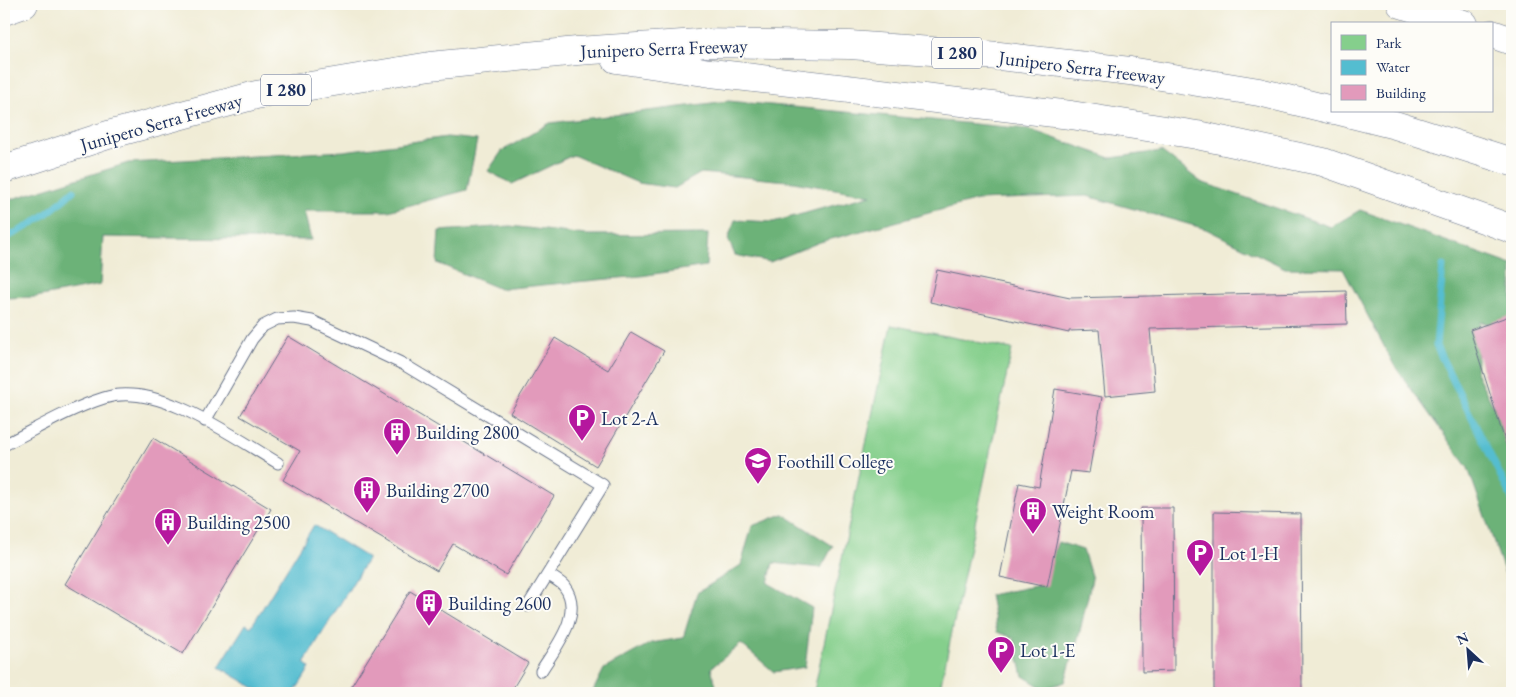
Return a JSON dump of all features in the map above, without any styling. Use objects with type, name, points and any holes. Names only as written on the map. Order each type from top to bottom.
[{"type":"highway","points":[[4,11],[24,4]]},
{"type":"highway","points":[[1401,4],[1458,22]]},
{"type":"highway","points":[[1494,35],[1512,41]]},
{"type":"highway","name":"Junipero Serra Freeway","points":[[4,169],[108,135],[256,95],[430,66],[577,51],[698,43],[850,45],[999,56],[1130,71],[1259,92],[1331,110]]},
{"type":"highway","points":[[577,51],[635,63],[1071,115],[1197,135],[1323,162],[1506,225]]},
{"type":"highway","points":[[1343,112],[1395,125],[1512,162]]},
{"type":"lane","points":[[205,420],[252,339],[263,326],[277,320],[294,318],[312,321],[403,364],[604,486],[528,606]]},
{"type":"lane","points":[[4,445],[106,397],[131,395],[156,398],[176,405],[278,462]]},
{"type":"lane","points":[[541,671],[569,624],[572,602],[564,586],[549,575]]},
{"type":"green space","points":[[728,101],[1028,129],[1111,158],[1161,151],[1201,182],[1331,227],[1360,210],[1512,265],[1512,328],[1480,322],[1476,372],[1512,443],[1512,594],[1468,468],[1394,365],[1343,269],[1285,268],[1206,229],[1087,196],[978,200],[820,242],[770,262],[735,255],[728,239],[735,220],[773,222],[871,195],[787,181],[701,173],[675,188],[638,183],[573,155],[512,184],[488,171],[502,151],[550,123]]},
{"type":"green space","points":[[447,137],[477,140],[467,190],[388,211],[304,211],[311,240],[103,237],[100,285],[36,297],[4,298],[4,202],[9,200],[128,163],[344,151]]},
{"type":"green space","points":[[510,226],[586,235],[708,234],[706,266],[641,276],[500,289],[437,263],[439,231]]},
{"type":"green space","points":[[891,325],[1012,349],[939,693],[825,693],[814,691]]},
{"type":"green space","points":[[783,514],[833,546],[821,568],[773,563],[768,583],[812,608],[805,667],[774,672],[741,644],[711,668],[718,693],[592,693],[604,669],[651,643],[683,638],[697,593],[741,565],[752,526]]},
{"type":"green space","points":[[1058,542],[1083,550],[1092,579],[1079,635],[1065,682],[1044,689],[1023,676],[1014,638],[997,632],[990,595],[1040,585]]},
{"type":"water","points":[[314,525],[368,558],[304,663],[310,668],[294,693],[263,693],[219,667],[246,624],[251,627]]},
{"type":"building","points":[[937,270],[1070,298],[1346,291],[1347,324],[1150,329],[1155,391],[1105,396],[1099,330],[1069,331],[1069,333],[930,302]]},
{"type":"building","points":[[1512,315],[1512,450],[1508,451],[1470,330]]},
{"type":"building","points":[[631,332],[664,351],[596,466],[510,413],[555,338],[608,370]]},
{"type":"building","name":"Building 2800","points":[[288,336],[554,496],[506,575],[453,544],[437,571],[283,480],[300,451],[240,416]]},
{"type":"building","points":[[1055,389],[1102,397],[1089,473],[1071,471],[1047,587],[1000,577],[1019,483],[1039,487]]},
{"type":"building","name":"Building 2500","points":[[153,438],[271,509],[183,654],[65,584]]},
{"type":"building","points":[[1141,508],[1173,508],[1174,671],[1142,672]]},
{"type":"building","points":[[1214,512],[1301,514],[1302,693],[1214,693]]},
{"type":"building","name":"Building 2600","points":[[410,591],[528,663],[510,693],[347,693]]},
{"type":"waterway","points":[[4,238],[41,218],[73,191]]},
{"type":"waterway","points":[[1443,266],[1436,346],[1512,499]]},
{"type":"place","name":"Lot 2-A","points":[[582,442]]},
{"type":"place","name":"Building 2800","points":[[397,456]]},
{"type":"place","name":"Foothill College","points":[[758,485]]},
{"type":"place","name":"Building 2700","points":[[367,514]]},
{"type":"place","name":"Weight Room","points":[[1033,535]]},
{"type":"place","name":"Building 2500","points":[[168,546]]},
{"type":"place","name":"Lot 1-H","points":[[1200,577]]},
{"type":"place","name":"Building 2600","points":[[429,627]]},
{"type":"place","name":"Lot 1-E","points":[[1001,674]]}]
